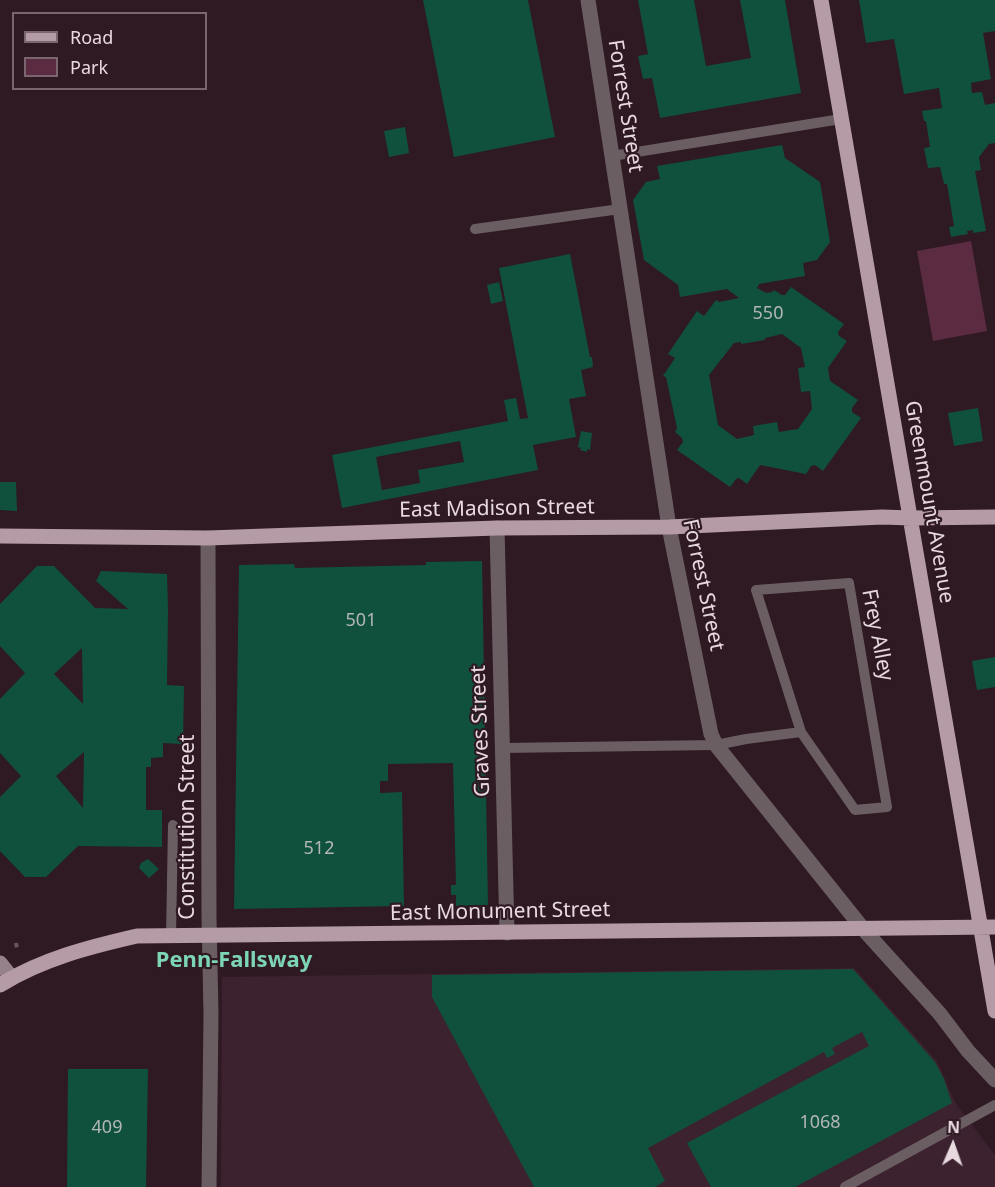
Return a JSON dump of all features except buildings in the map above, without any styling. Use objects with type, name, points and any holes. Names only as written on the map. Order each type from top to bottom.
[{"type":"main road","name":"Greenmount Avenue","points":[[821,0],[911,518],[988,928],[995,1011]]},
{"type":"main road","name":"East Madison Street","points":[[0,536],[208,538],[497,528],[669,527],[882,517],[995,517]]},
{"type":"main road","name":"East Monument Street","points":[[6,981],[53,958],[137,936],[988,928]]},
{"type":"street","name":"Forrest Street","points":[[588,0],[669,527],[711,734],[716,745],[864,930],[933,1006],[968,1051],[995,1080]]},
{"type":"street","name":"Graves Street","points":[[497,528],[507,933]]},
{"type":"street","name":"Constitution Street","points":[[208,538],[211,1014],[209,1187]]},
{"type":"street","name":"East Monument Street","points":[[0,963],[6,981]]},
{"type":"lane","points":[[612,156],[841,119]]},
{"type":"lane","points":[[475,229],[620,209]]},
{"type":"lane","name":"Frey Alley","points":[[849,583],[887,807],[855,810],[801,732],[756,590],[849,583]]},
{"type":"lane","points":[[502,748],[716,745],[801,732]]},
{"type":"lane","points":[[171,936],[173,825]]},
{"type":"lane","points":[[845,1187],[995,1105]]},
{"type":"shaded area","points":[[854,968],[937,1061],[956,1104],[995,1155],[995,1187],[221,1187],[222,977]]},
{"type":"green space","points":[[971,241],[987,331],[933,341],[917,251]]},
{"type":"district","name":"Penn-Fallsway","points":[[234,961]]}]
